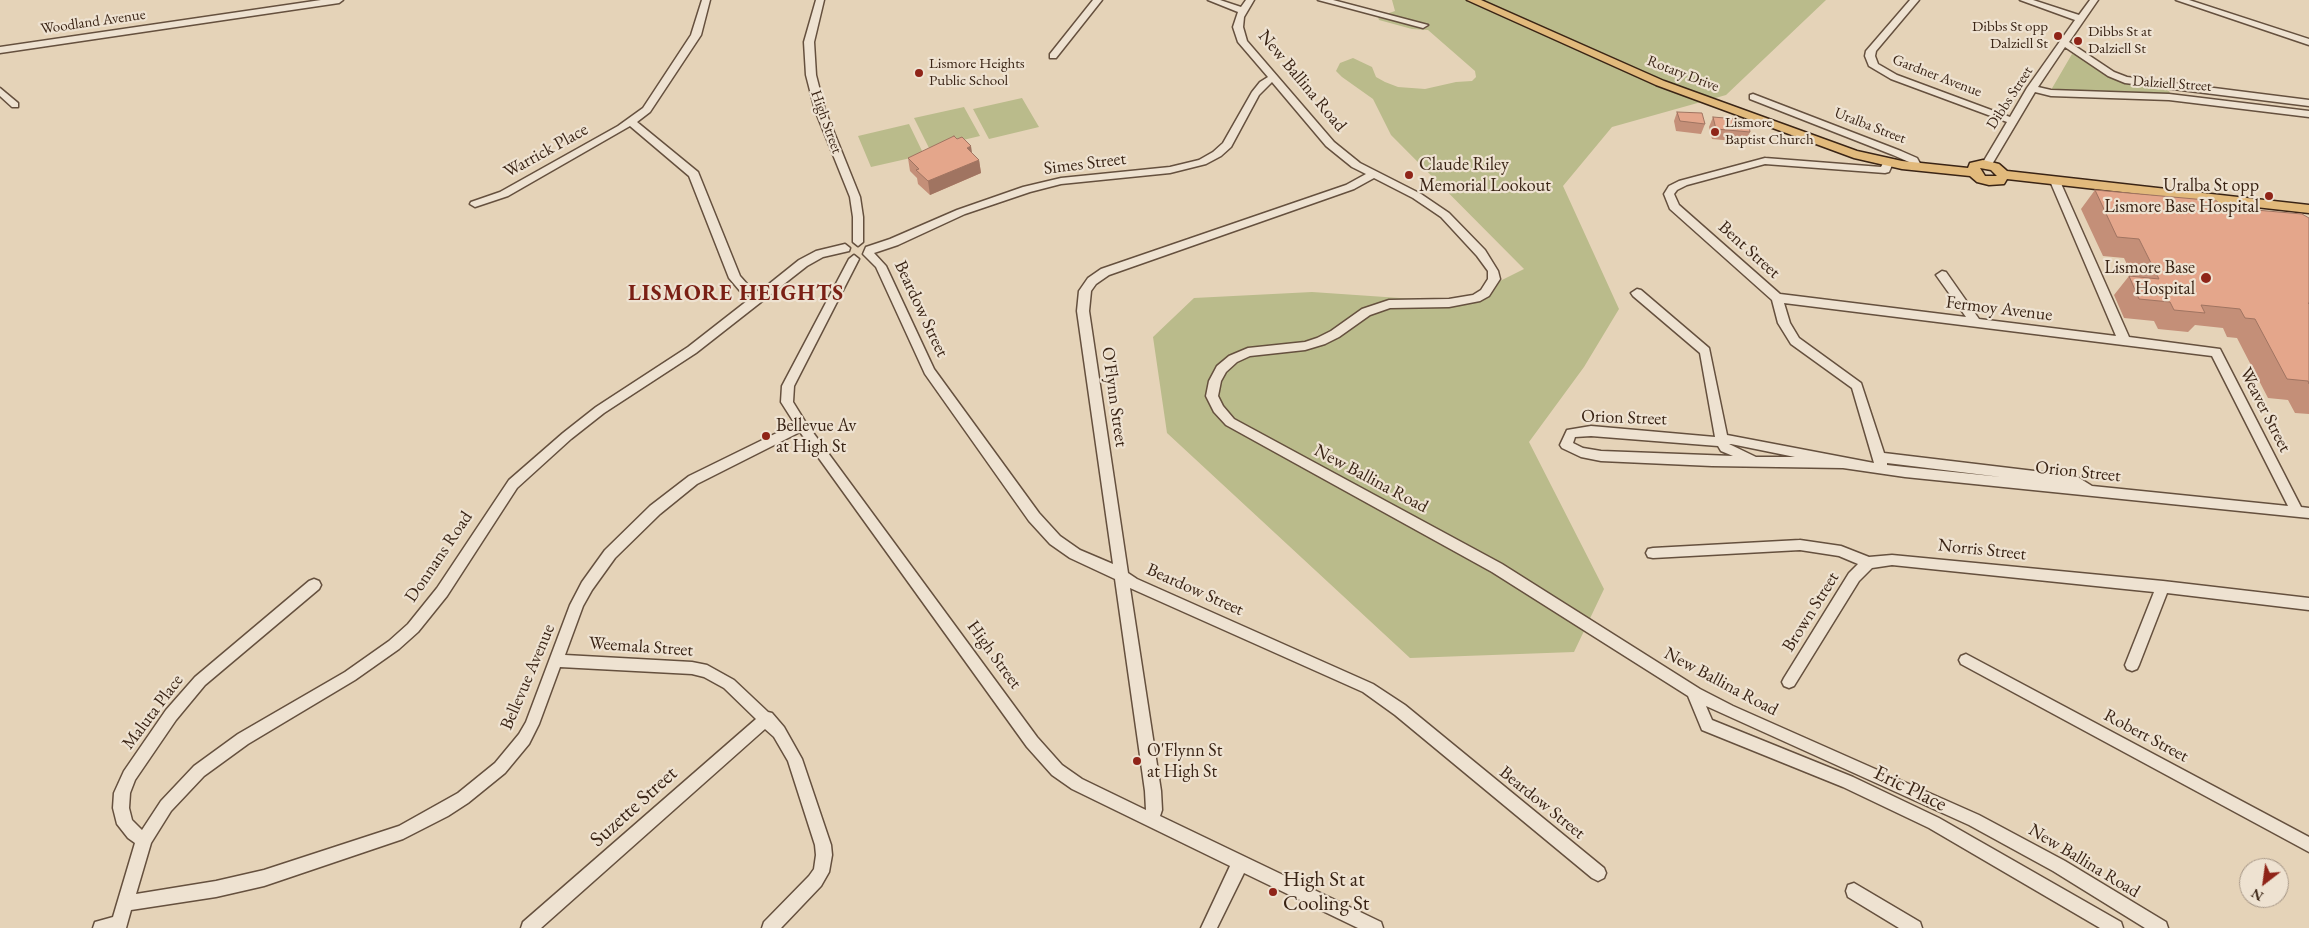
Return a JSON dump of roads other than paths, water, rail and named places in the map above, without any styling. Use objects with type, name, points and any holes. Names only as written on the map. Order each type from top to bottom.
[{"type":"main road","name":"Rotary Drive","points":[[1472,0],[1667,86],[1854,154],[1888,163]]},
{"type":"main road","name":"Uralba Street","points":[[1888,163],[1974,172],[1981,179],[1993,182],[2000,180],[2003,175]]},
{"type":"main road","name":"Uralba Street","points":[[1987,164],[1998,169],[2003,175],[2309,209]]},
{"type":"main road","points":[[1974,172],[1974,166],[1987,164]]},
{"type":"street","name":"Woodland Avenue","points":[[0,50],[339,0]]},
{"type":"street","name":"Warrick Place","points":[[476,204],[504,194],[631,122],[653,103],[696,35],[706,0]]},
{"type":"street","name":"High Street","points":[[820,0],[809,42],[811,75],[820,110],[855,197],[858,217],[858,242]]},
{"type":"street","points":[[1053,56],[1098,0]]},
{"type":"street","points":[[1212,0],[1243,11]]},
{"type":"street","name":"New Ballina Road","points":[[1250,0],[1243,11],[1238,27],[1240,36],[1273,78],[1339,153],[1356,165],[1424,200],[1455,224],[1471,240],[1493,271],[1494,279],[1491,287],[1485,293],[1466,301],[1389,304],[1366,312],[1335,334],[1321,341],[1305,346],[1248,352],[1233,359],[1221,368],[1215,381],[1212,396],[1218,409],[1230,422],[1497,568],[1693,692],[1728,711],[1974,820],[2059,866],[2160,928]]},
{"type":"street","points":[[1322,0],[1423,25]]},
{"type":"street","name":"Gardner Avenue","points":[[1915,0],[1871,51],[1870,56],[1874,66],[1894,77],[2012,121]]},
{"type":"street","points":[[2024,0],[2080,19]]},
{"type":"street","name":"Dibbs Street","points":[[1987,164],[2032,88],[2094,0]]},
{"type":"street","points":[[2180,0],[2309,42]]},
{"type":"street","name":"Dalziell Street","points":[[2065,43],[2111,74],[2125,80],[2309,103]]},
{"type":"street","name":"Simes Street","points":[[869,252],[960,212],[1033,187],[1070,180],[1183,168],[1202,162],[1227,145],[1255,94],[1263,84],[1273,78]]},
{"type":"street","name":"Dalziell Street","points":[[2032,88],[2052,93],[2170,97],[2309,114]]},
{"type":"street","points":[[0,91],[15,105]]},
{"type":"street","name":"Uralba Street","points":[[1753,97],[1897,153],[1913,160],[1917,167]]},
{"type":"street","points":[[631,122],[694,174],[735,278],[744,288],[760,297]]},
{"type":"street","name":"Uralba Street","points":[[1765,161],[1885,170],[1888,163]]},
{"type":"street","name":"Bent Street","points":[[1765,161],[1683,183],[1672,188],[1669,199],[1674,207],[1777,298],[1784,323],[1795,340],[1857,386],[1881,462]]},
{"type":"street","name":"O'Flynn Street","points":[[1150,820],[1154,810],[1153,790],[1084,311],[1085,291],[1104,272],[1350,187],[1374,174]]},
{"type":"street","points":[[2056,181],[2125,342]]},
{"type":"street","points":[[858,242],[867,244],[869,252],[863,258],[854,260],[845,256],[845,248],[858,242]]},
{"type":"street","name":"Donnans Road","points":[[119,926],[144,840],[166,806],[199,771],[267,723],[371,662],[413,628],[442,592],[505,494],[535,462],[595,414],[692,350],[812,258],[829,251],[845,248]]},
{"type":"street","name":"Beardow Street","points":[[869,252],[881,266],[929,372],[1045,530],[1055,540],[1075,554],[1113,570],[1132,583],[1368,688],[1400,710],[1598,873]]},
{"type":"street","name":"High Street","points":[[854,260],[786,394],[791,410],[1045,759],[1066,778],[1375,928]]},
{"type":"street","points":[[1942,275],[1977,324]]},
{"type":"street","points":[[1636,293],[1705,351],[1722,441],[1725,448],[1762,461]]},
{"type":"street","name":"Fermoy Avenue","points":[[1777,298],[2216,352]]},
{"type":"street","name":"Weaver Street","points":[[2216,352],[2303,512]]},
{"type":"street","name":"Bellevue Avenue","points":[[127,903],[216,889],[264,878],[381,840],[423,822],[462,798],[500,768],[532,724],[586,586],[598,569],[634,530],[674,494],[693,480],[802,426]]},
{"type":"street","name":"Orion Street","points":[[1843,463],[1731,440],[1722,441],[1591,431],[1571,433],[1566,444],[1581,452],[1600,456],[1712,461],[1843,463],[1881,462],[2090,491],[2303,512]]},
{"type":"street","points":[[1653,553],[1800,545],[1841,551],[1868,564]]},
{"type":"street","name":"Norris Street","points":[[1868,564],[1892,560],[2163,587],[2309,604]]},
{"type":"street","name":"Brown Street","points":[[1789,682],[1854,577],[1868,564]]},
{"type":"street","name":"Maluta Place","points":[[144,840],[124,824],[121,808],[122,793],[129,776],[171,715],[194,687],[314,585]]},
{"type":"street","points":[[2132,666],[2163,587]]},
{"type":"street","name":"Weemala Street","points":[[556,660],[692,668],[707,671],[729,684],[767,718],[784,738],[795,758],[823,845],[824,855],[820,872],[815,881],[770,928]]},
{"type":"street","name":"Robert Street","points":[[1966,660],[2309,845]]},
{"type":"street","name":"Eric Place","points":[[1693,692],[1707,725],[1848,782],[1934,823],[2115,928]]},
{"type":"street","name":"Suzette Street","points":[[530,928],[767,718]]},
{"type":"street","points":[[1210,928],[1240,863]]},
{"type":"street","points":[[1854,891],[1914,928]]},
{"type":"street","points":[[101,928],[119,926]]},
{"type":"place","name":"Dibbs St opp Dalziell St","points":[[2058,36]]},
{"type":"place","name":"Dibbs St at Dalziell St","points":[[2078,41]]},
{"type":"place","name":"Lismore Heights Public School","points":[[919,73]]},
{"type":"place","name":"Lismore Baptist Church","points":[[1715,132]]},
{"type":"place","name":"Claude Riley Memorial Lookout","points":[[1409,175]]},
{"type":"place","name":"Uralba St opp Lismore Base Hospital","points":[[2269,196]]},
{"type":"place","name":"Lismore Base Hospital","points":[[2206,278]]},
{"type":"place","name":"Bellevue Av at High St","points":[[766,436]]},
{"type":"place","name":"O'Flynn St at High St","points":[[1137,761]]},
{"type":"place","name":"High St at Cooling St","points":[[1273,892]]},
{"type":"district","name":"LISMORE HEIGHTS","points":[[736,294]]}]
